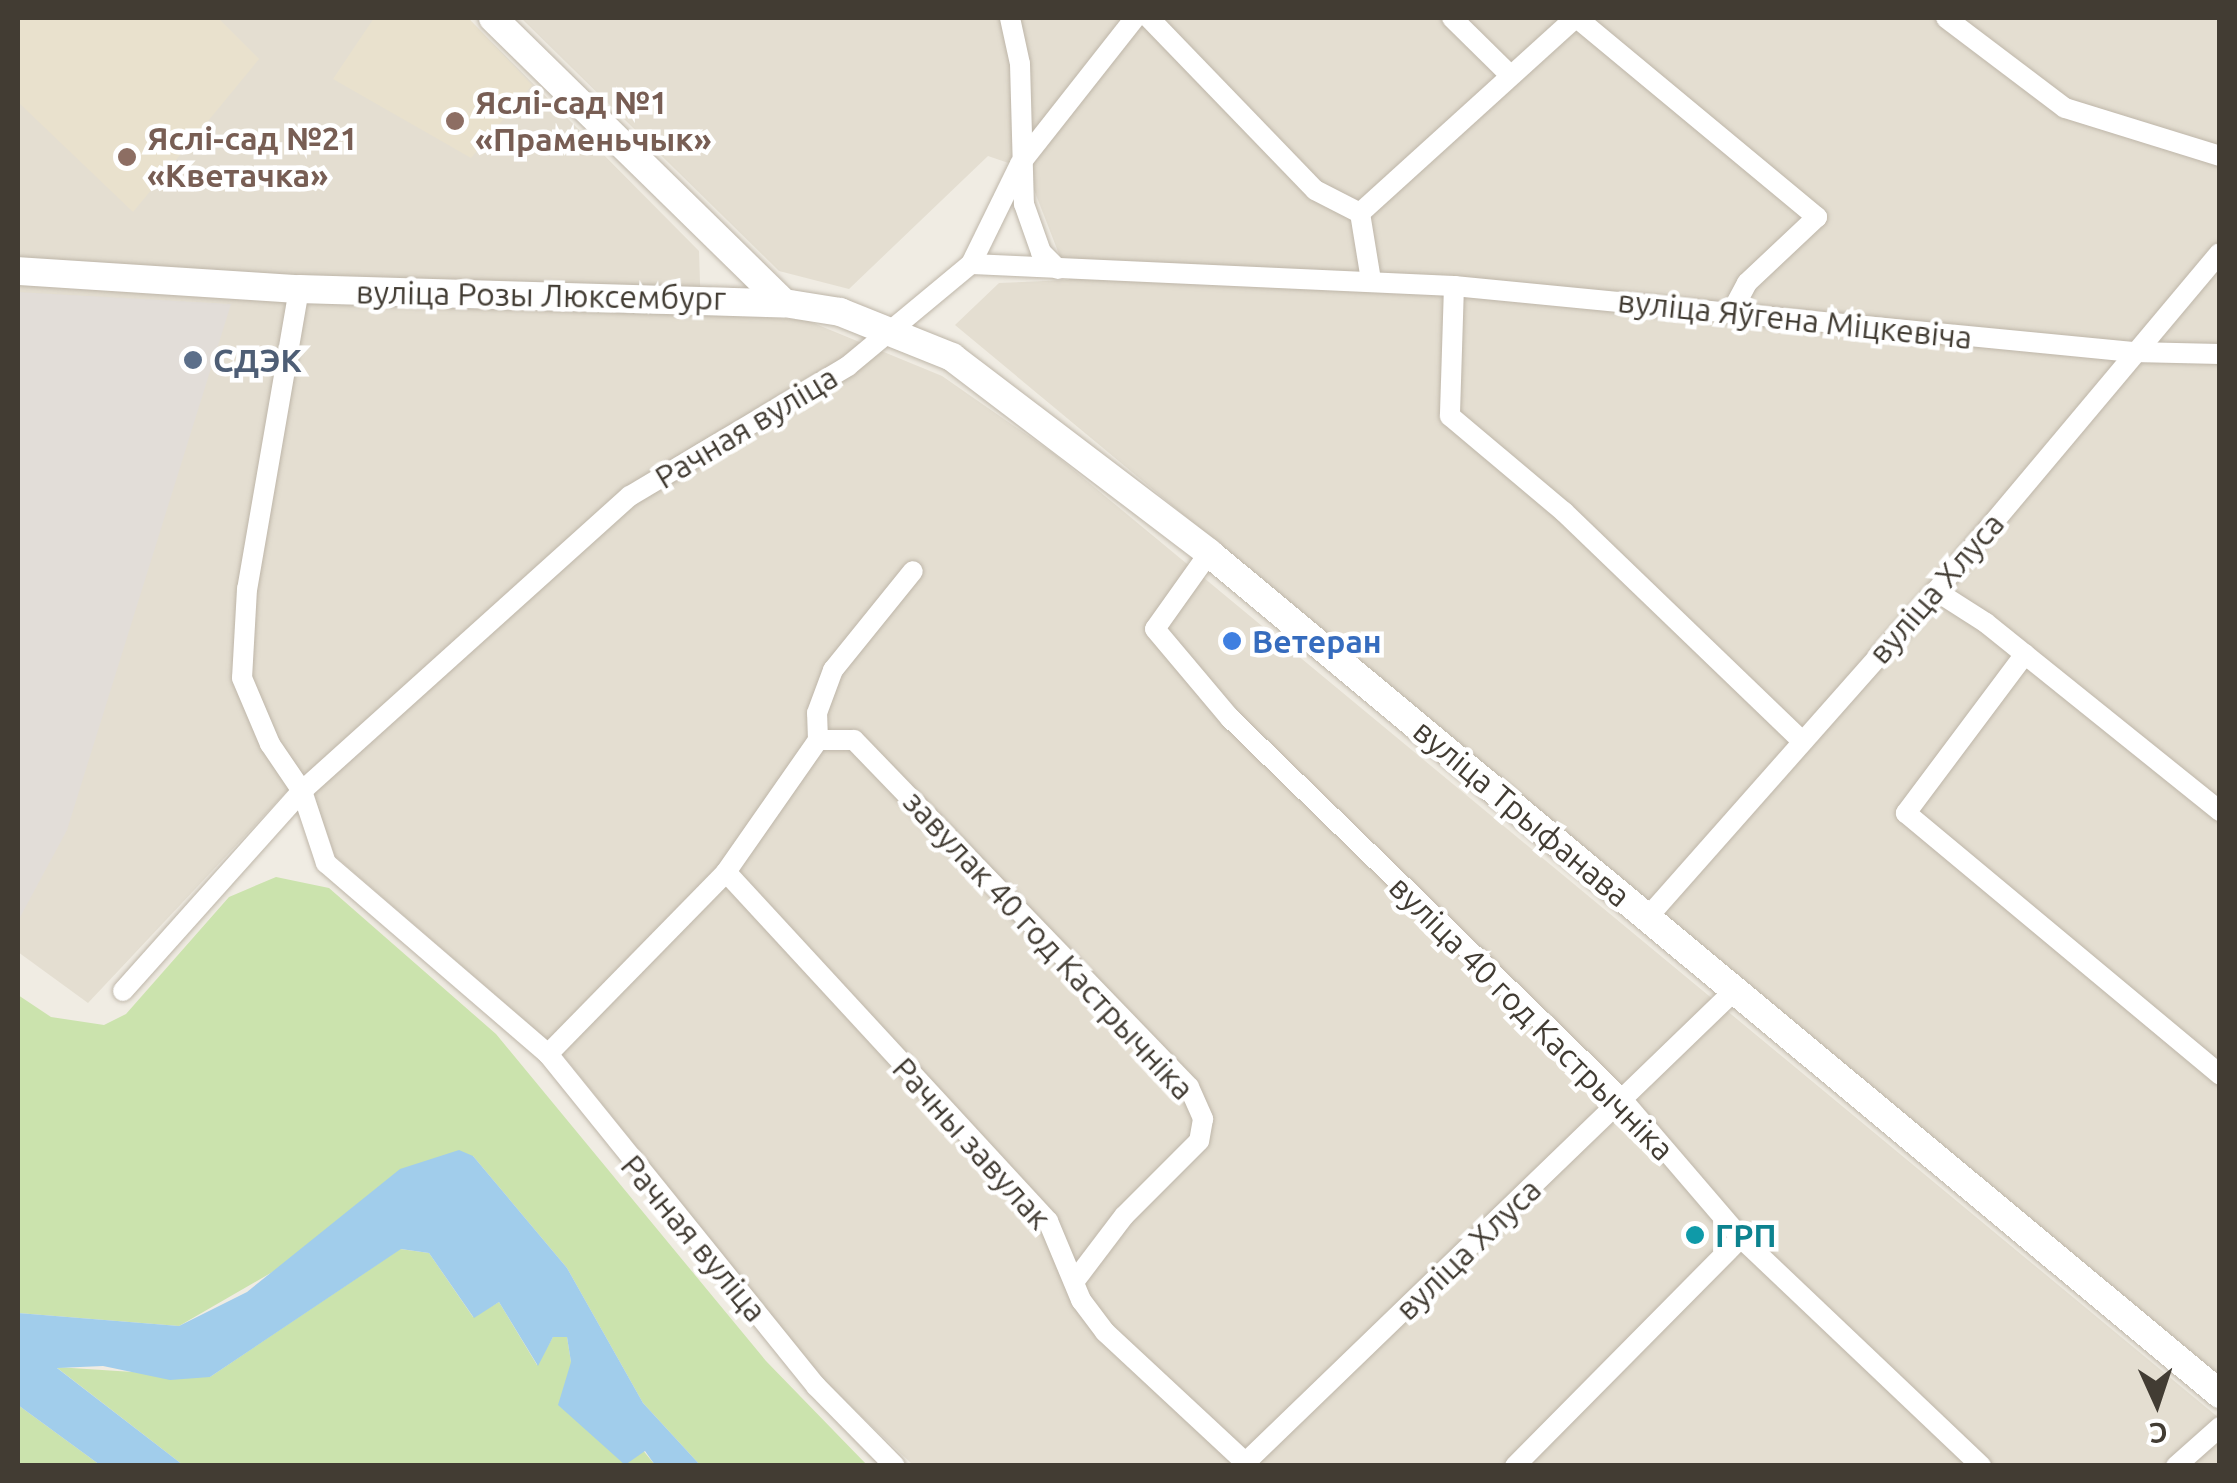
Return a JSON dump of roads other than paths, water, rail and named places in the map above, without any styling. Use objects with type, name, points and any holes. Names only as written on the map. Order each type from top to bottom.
[{"type":"street","points":[[493,18],[784,303]]},
{"type":"street","points":[[1010,18],[1020,64],[1024,204],[1041,252],[1058,269]]},
{"type":"street","name":"Рачная вуліца","points":[[122,991],[302,791],[630,496],[848,366],[970,264],[1020,164],[1135,18]]},
{"type":"street","points":[[1149,18],[1315,190],[1360,213]]},
{"type":"street","points":[[1452,18],[1509,74]]},
{"type":"street","points":[[1360,213],[1509,74],[1576,18],[1816,218],[1747,284],[1732,313]]},
{"type":"street","points":[[1946,18],[2066,108],[2220,156]]},
{"type":"street","points":[[1360,213],[1370,280]]},
{"type":"street","name":"вуліца Хлуса","points":[[1648,917],[1936,591],[2133,352],[2220,254]]},
{"type":"street","name":"вуліца Яўгена Міцкевіча","points":[[970,264],[1454,286],[2133,352],[2220,354]]},
{"type":"street","name":"вуліца Розы Люксембург","points":[[18,270],[298,289],[784,303]]},
{"type":"street","points":[[1454,286],[1450,416],[1564,512],[1802,741]]},
{"type":"street","points":[[298,289],[247,590],[242,678],[270,744],[302,791]]},
{"type":"street","name":"вуліца Трыфанава","points":[[784,303],[892,330],[967,368],[1209,553],[2220,1394]]},
{"type":"street","name":"вуліца 40 год Кастрычніка","points":[[1209,553],[1155,629],[1230,718],[1620,1098],[1741,1238],[1982,1466]]},
{"type":"street","points":[[548,1054],[726,872],[818,740],[817,712],[833,670],[912,571]]},
{"type":"street","points":[[1936,591],[2025,654],[2220,810]]},
{"type":"street","points":[[2025,654],[1906,813],[2220,1076]]},
{"type":"street","name":"завулак 40 год Кастрычніка","points":[[818,740],[854,740],[1189,1087],[1204,1119],[1199,1141],[1124,1216],[1076,1278]]},
{"type":"street","name":"Рачная вуліца","points":[[302,791],[326,863],[548,1054],[816,1386],[896,1466]]},
{"type":"street","name":"Рачны завулак","points":[[726,872],[1048,1222],[1076,1278],[1081,1300],[1105,1332],[1244,1464]]},
{"type":"street","name":"вуліца Хлуса","points":[[1244,1464],[1736,990]]},
{"type":"street","points":[[1515,1466],[1741,1238]]},
{"type":"street","points":[[2176,1466],[2220,1426]]},
{"type":"water","points":[[459,1150],[473,1156],[567,1268],[643,1403],[700,1465],[655,1465],[645,1451],[625,1465],[558,1405],[571,1362],[567,1337],[553,1337],[538,1366],[499,1302],[474,1318],[429,1253],[401,1249],[210,1377],[170,1380],[103,1366],[57,1368],[183,1465],[100,1465],[18,1405],[18,1313],[179,1326],[247,1292],[400,1169]]},
{"type":"place","name":"Яслі-сад №1 «Праменьчык»","points":[[455,121]]},
{"type":"place","name":"Яслі-сад №21 «Кветачка»","points":[[127,157]]},
{"type":"place","name":"СДЭК","points":[[193,360]]},
{"type":"place","name":"Ветеран","points":[[1232,641]]},
{"type":"place","name":"ГРП","points":[[1695,1235]]}]
